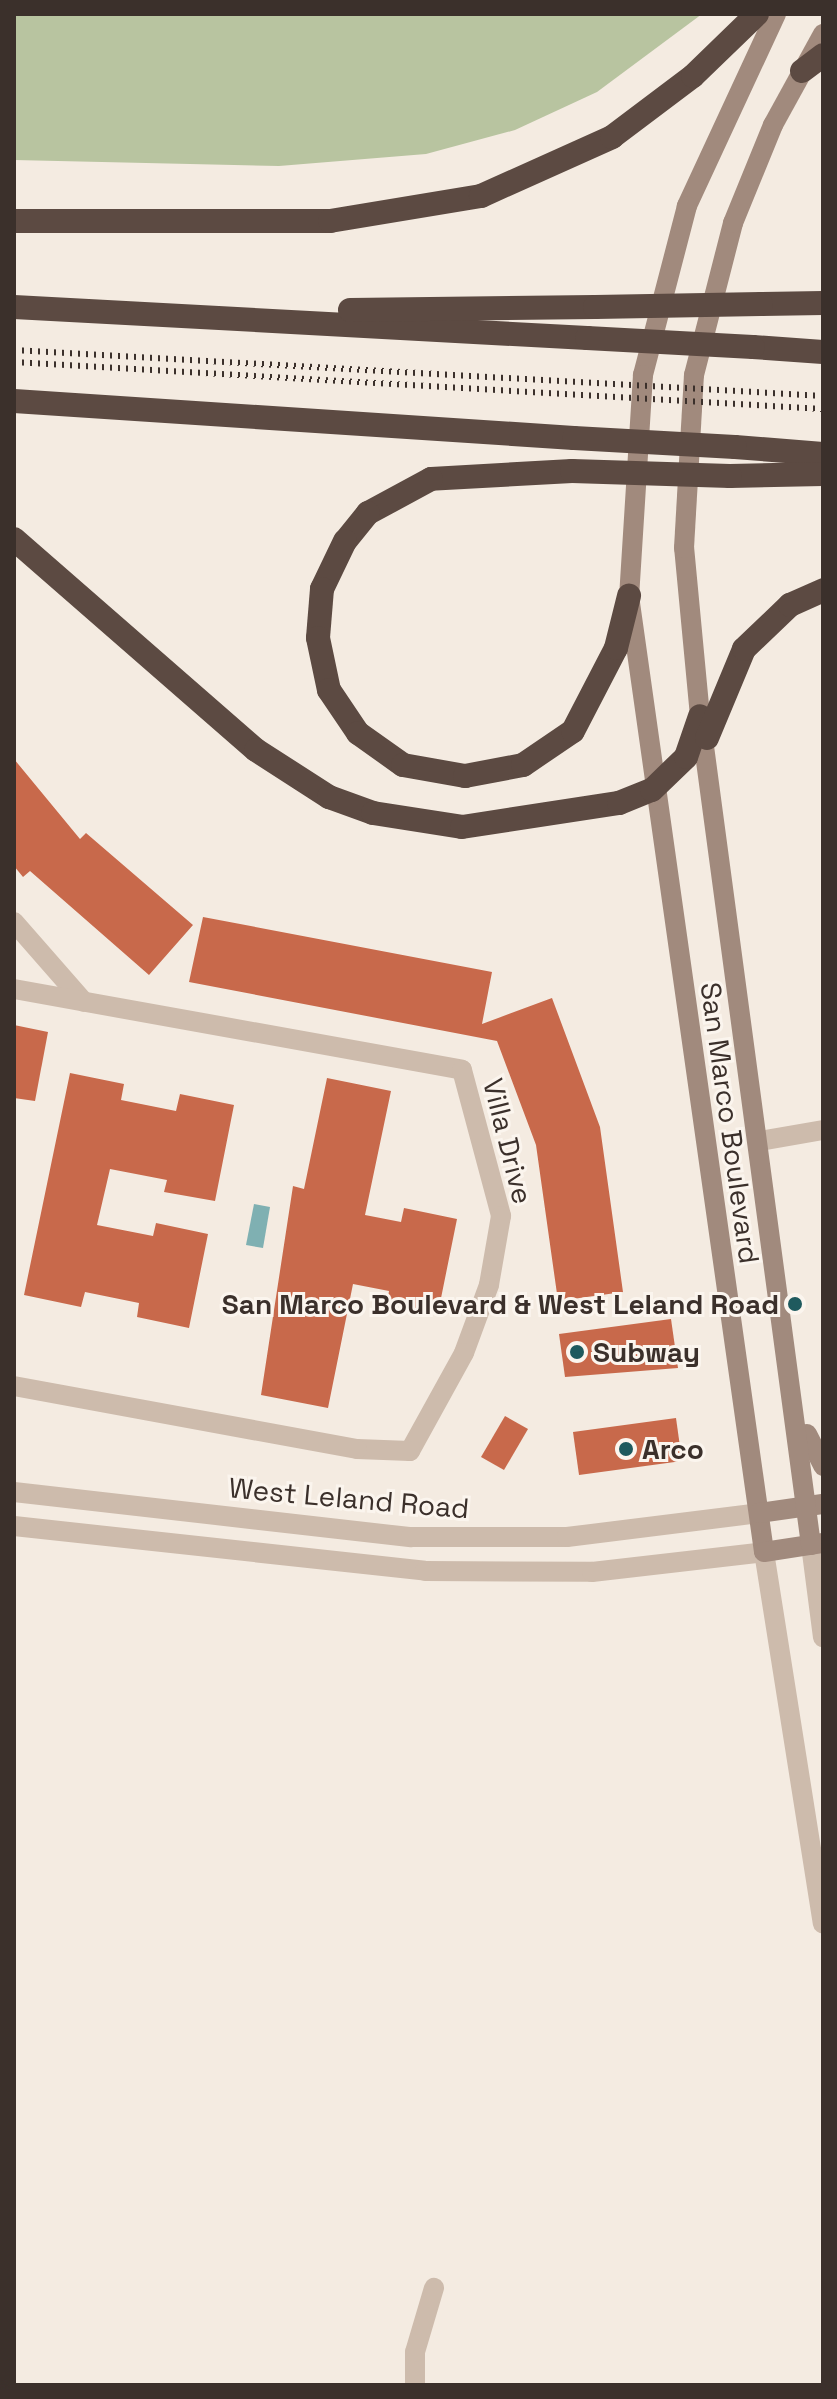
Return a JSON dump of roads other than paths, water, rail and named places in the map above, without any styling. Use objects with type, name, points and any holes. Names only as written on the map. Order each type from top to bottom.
[{"type":"highway","points":[[14,221],[330,221],[481,196],[612,137],[693,76],[757,14]]},
{"type":"highway","points":[[802,71],[823,55]]},
{"type":"highway","points":[[91,311],[823,303]]},
{"type":"highway","points":[[14,307],[823,352]]},
{"type":"highway","points":[[14,401],[823,454]]},
{"type":"highway","points":[[629,596],[616,648],[573,731],[523,765],[465,776],[403,765],[358,733],[329,690],[318,638],[322,589],[345,541],[368,513],[413,484],[457,474],[572,471],[730,476],[823,474]]},
{"type":"highway","points":[[14,539],[256,750],[329,797],[404,820],[462,827],[563,815],[652,790],[686,757],[700,716]]},
{"type":"highway","points":[[705,744],[744,649],[790,605],[823,590]]},
{"type":"main road","name":"San Marco Boulevard","points":[[764,1552],[652,790],[629,596],[643,375],[687,206],[776,14]]},
{"type":"main road","name":"San Marco Boulevard","points":[[817,1544],[816,1505],[798,1411],[700,716],[684,548],[694,375],[733,223],[802,71],[823,34]]},
{"type":"main road","points":[[798,1411],[823,1466]]},
{"type":"main road","name":"West Leland Road","points":[[759,1513],[816,1505]]},
{"type":"main road","points":[[764,1552],[817,1544]]},
{"type":"street","points":[[14,922],[84,1002]]},
{"type":"street","name":"Villa Drive","points":[[14,989],[462,1070],[501,1216],[489,1285],[464,1353],[410,1451],[357,1449],[14,1386]]},
{"type":"street","points":[[760,1141],[823,1130]]},
{"type":"street","name":"West Leland Road","points":[[14,1492],[411,1537],[567,1537],[759,1513]]},
{"type":"street","points":[[14,1526],[425,1571],[592,1572],[764,1552]]},
{"type":"street","name":"San Marco Boulevard","points":[[817,1544],[823,1637]]},
{"type":"street","name":"San Marco Boulevard","points":[[764,1552],[823,1923]]},
{"type":"street","points":[[415,2385],[415,2352],[434,2288]]},
{"type":"water","points":[[254,1204],[270,1207],[263,1248],[246,1245]]},
{"type":"railway","points":[[14,350],[823,396]]},
{"type":"railway","points":[[14,362],[823,409]]},
{"type":"place","name":"San Marco Boulevard & West Leland Road","points":[[795,1304]]},
{"type":"place","name":"Subway","points":[[577,1352]]},
{"type":"place","name":"Arco","points":[[626,1449]]}]
